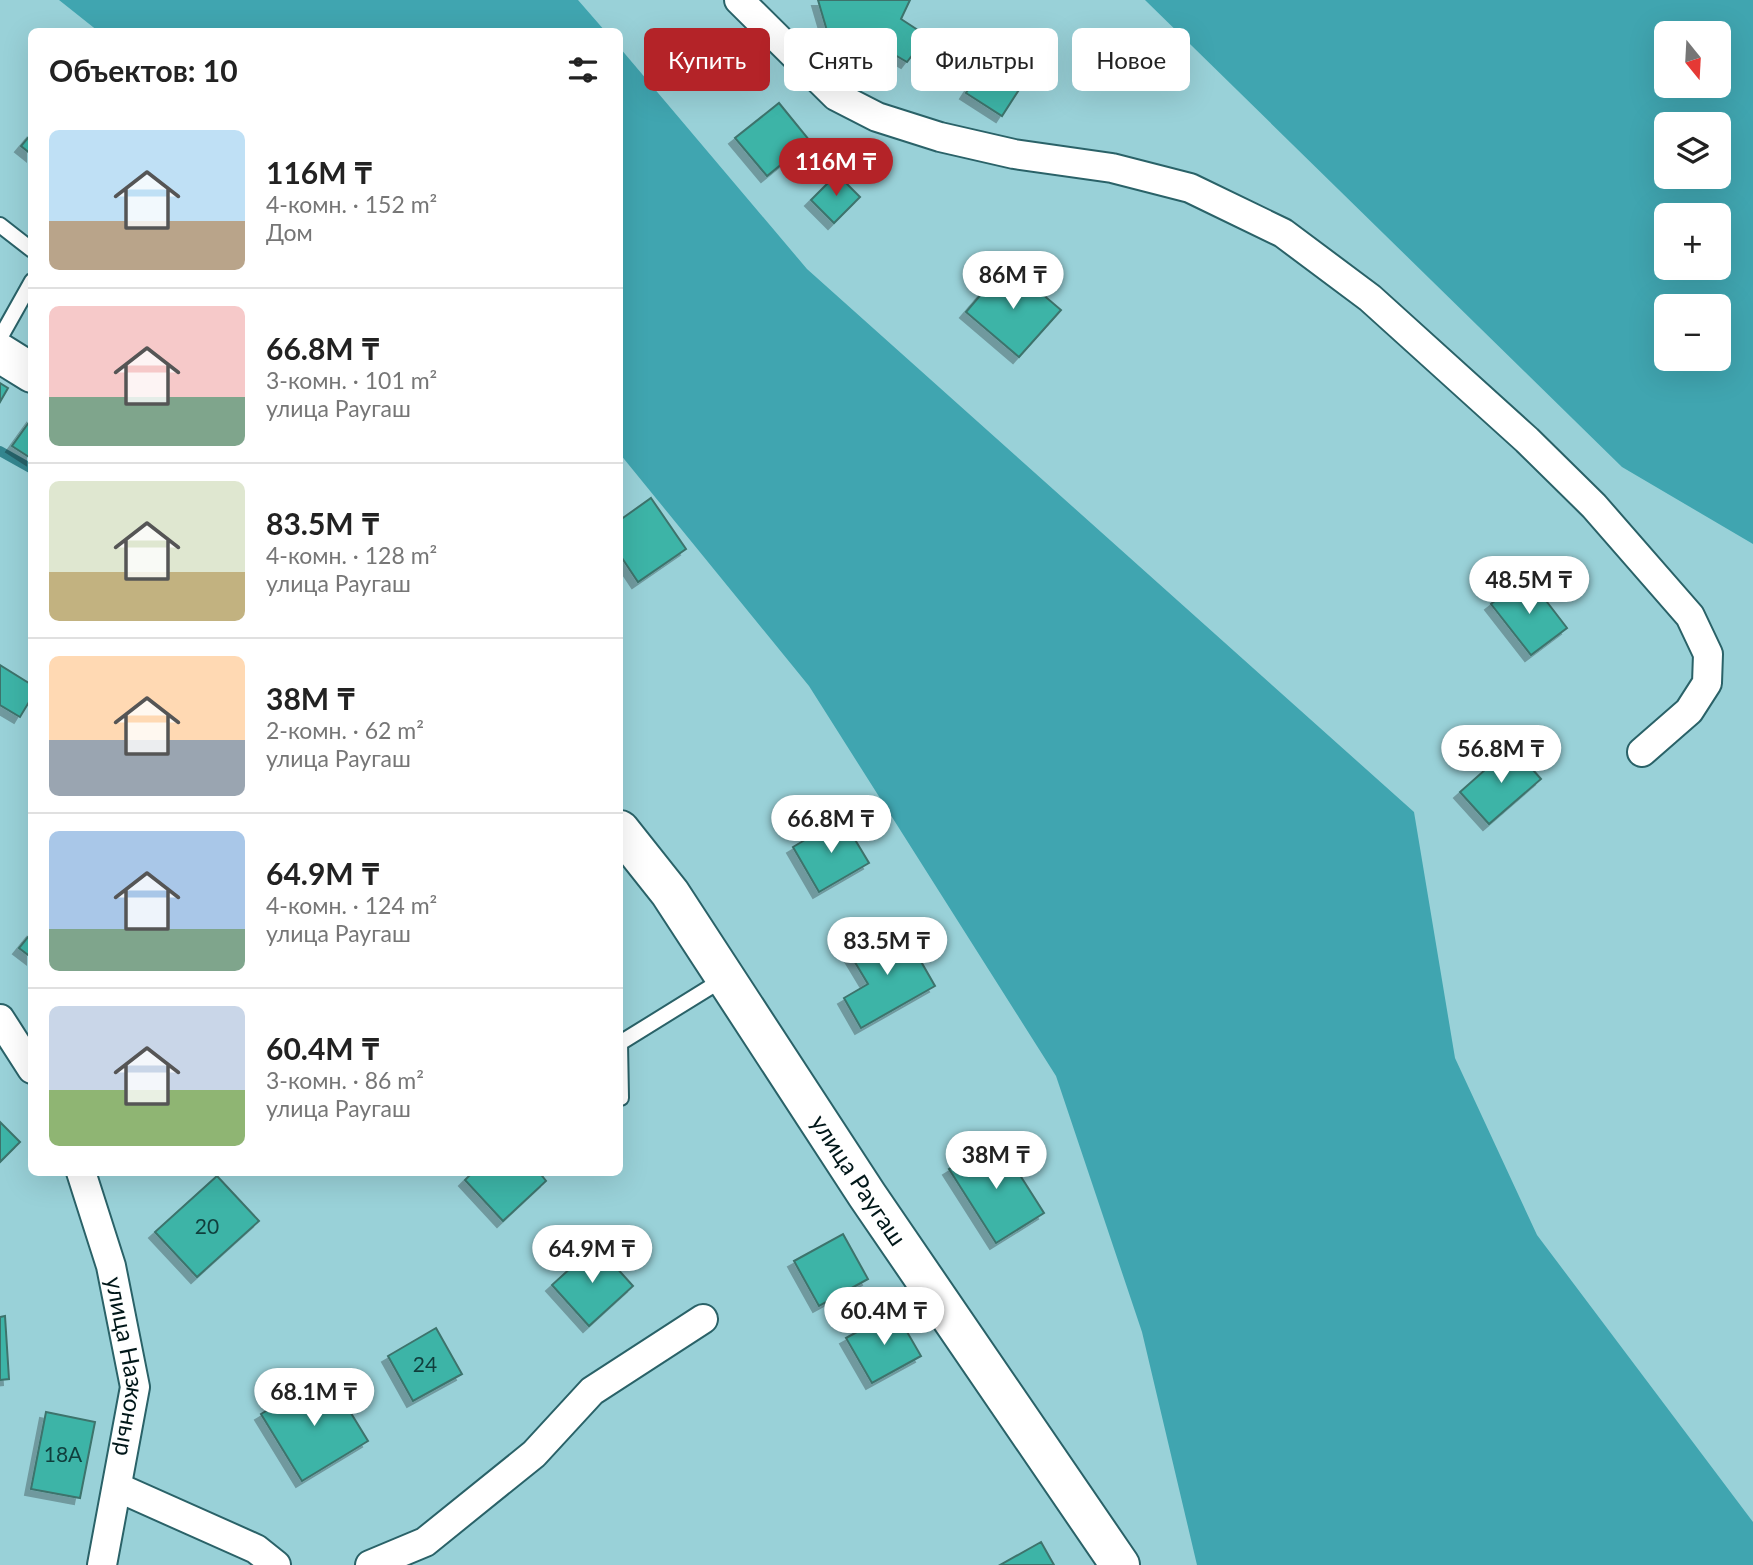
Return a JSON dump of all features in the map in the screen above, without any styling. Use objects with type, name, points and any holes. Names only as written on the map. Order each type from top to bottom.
[{"type":"street","points":[[740,0],[836,96],[877,117],[940,137],[1014,154],[1112,168],[1190,188],[1283,233],[1370,298],[1527,440],[1594,506],[1690,616],[1708,654],[1707,683],[1689,711],[1642,752]]},
{"type":"street","points":[[0,353],[28,370]]},
{"type":"street","name":"улица Раугаш","points":[[623,834],[670,893],[867,1195],[1120,1565]]},
{"type":"street","points":[[0,1019],[28,1063]]},
{"type":"street","name":"улица Назконыр","points":[[81,1176],[111,1266],[135,1387],[102,1565]]},
{"type":"street","points":[[370,1565],[425,1542],[534,1454],[592,1391],[703,1319]]},
{"type":"street","points":[[117,1487],[256,1549],[276,1565]]},
{"type":"lane","points":[[0,225],[28,247]]},
{"type":"lane","points":[[0,338],[28,288]]},
{"type":"lane","points":[[623,1041],[726,978]]},
{"type":"shaded area","points":[[59,0],[578,0],[602,28],[94,28]]},
{"type":"shaded area","points":[[1145,0],[1753,0],[1753,544],[1622,467],[1190,44],[1190,28],[1174,28]]},
{"type":"shaded area","points":[[623,52],[644,76],[644,91],[656,91],[807,269],[1414,812],[1455,1058],[1537,1235],[1753,1522],[1753,1565],[1197,1565],[1142,1332],[1056,1076],[809,686],[623,458]]},
{"type":"building","points":[[818,0],[910,0],[901,19],[915,28],[911,28],[911,57],[907,62],[897,56],[897,28],[826,28]]},
{"type":"building","points":[[967,91],[1018,91],[1002,116],[966,93]]},
{"type":"building","points":[[779,103],[810,141],[767,176],[735,138]]},
{"type":"building","points":[[28,138],[28,152],[21,146]]},
{"type":"building","points":[[837,174],[860,197],[834,223],[811,200]]},
{"type":"building","points":[[1007,264],[1061,310],[1019,357],[966,312]]},
{"type":"building","points":[[0,383],[8,388],[0,402]]},
{"type":"building","points":[[28,424],[28,456],[12,446]]},
{"type":"building","points":[[651,498],[686,549],[638,582],[623,560],[623,518]]},
{"type":"building","points":[[1527,576],[1567,628],[1531,655],[1491,604]]},
{"type":"building","points":[[0,665],[28,682],[28,704],[20,717],[0,705]]},
{"type":"building","points":[[1512,746],[1541,779],[1489,824],[1460,792]]},
{"type":"building","points":[[842,818],[869,863],[819,892],[793,847]]},
{"type":"building","points":[[900,925],[935,986],[861,1028],[844,998],[868,984],[850,954]]},
{"type":"building","points":[[28,937],[28,955],[19,948]]},
{"type":"building","points":[[0,1122],[20,1142],[0,1162]]},
{"type":"building","points":[[997,1139],[1044,1213],[996,1243],[949,1169]]},
{"type":"building","points":[[217,1176],[259,1221],[197,1277],[155,1232]]},
{"type":"building","points":[[469,1176],[542,1176],[546,1181],[503,1221],[465,1180]]},
{"type":"building","points":[[843,1234],[868,1279],[819,1306],[794,1261]]},
{"type":"building","points":[[596,1245],[633,1286],[589,1326],[552,1285]]},
{"type":"building","points":[[895,1311],[921,1356],[872,1383],[846,1338]]},
{"type":"building","points":[[5,1316],[9,1379],[0,1380],[0,1317]]},
{"type":"building","points":[[436,1328],[462,1374],[413,1401],[388,1356]]},
{"type":"building","points":[[327,1374],[368,1441],[302,1481],[261,1414]]},
{"type":"building","points":[[46,1412],[95,1422],[80,1498],[31,1489]]},
{"type":"building","points":[[1041,1542],[1054,1565],[1000,1565]]},
{"type":"waterway","points":[[0,451],[28,467]]}]
